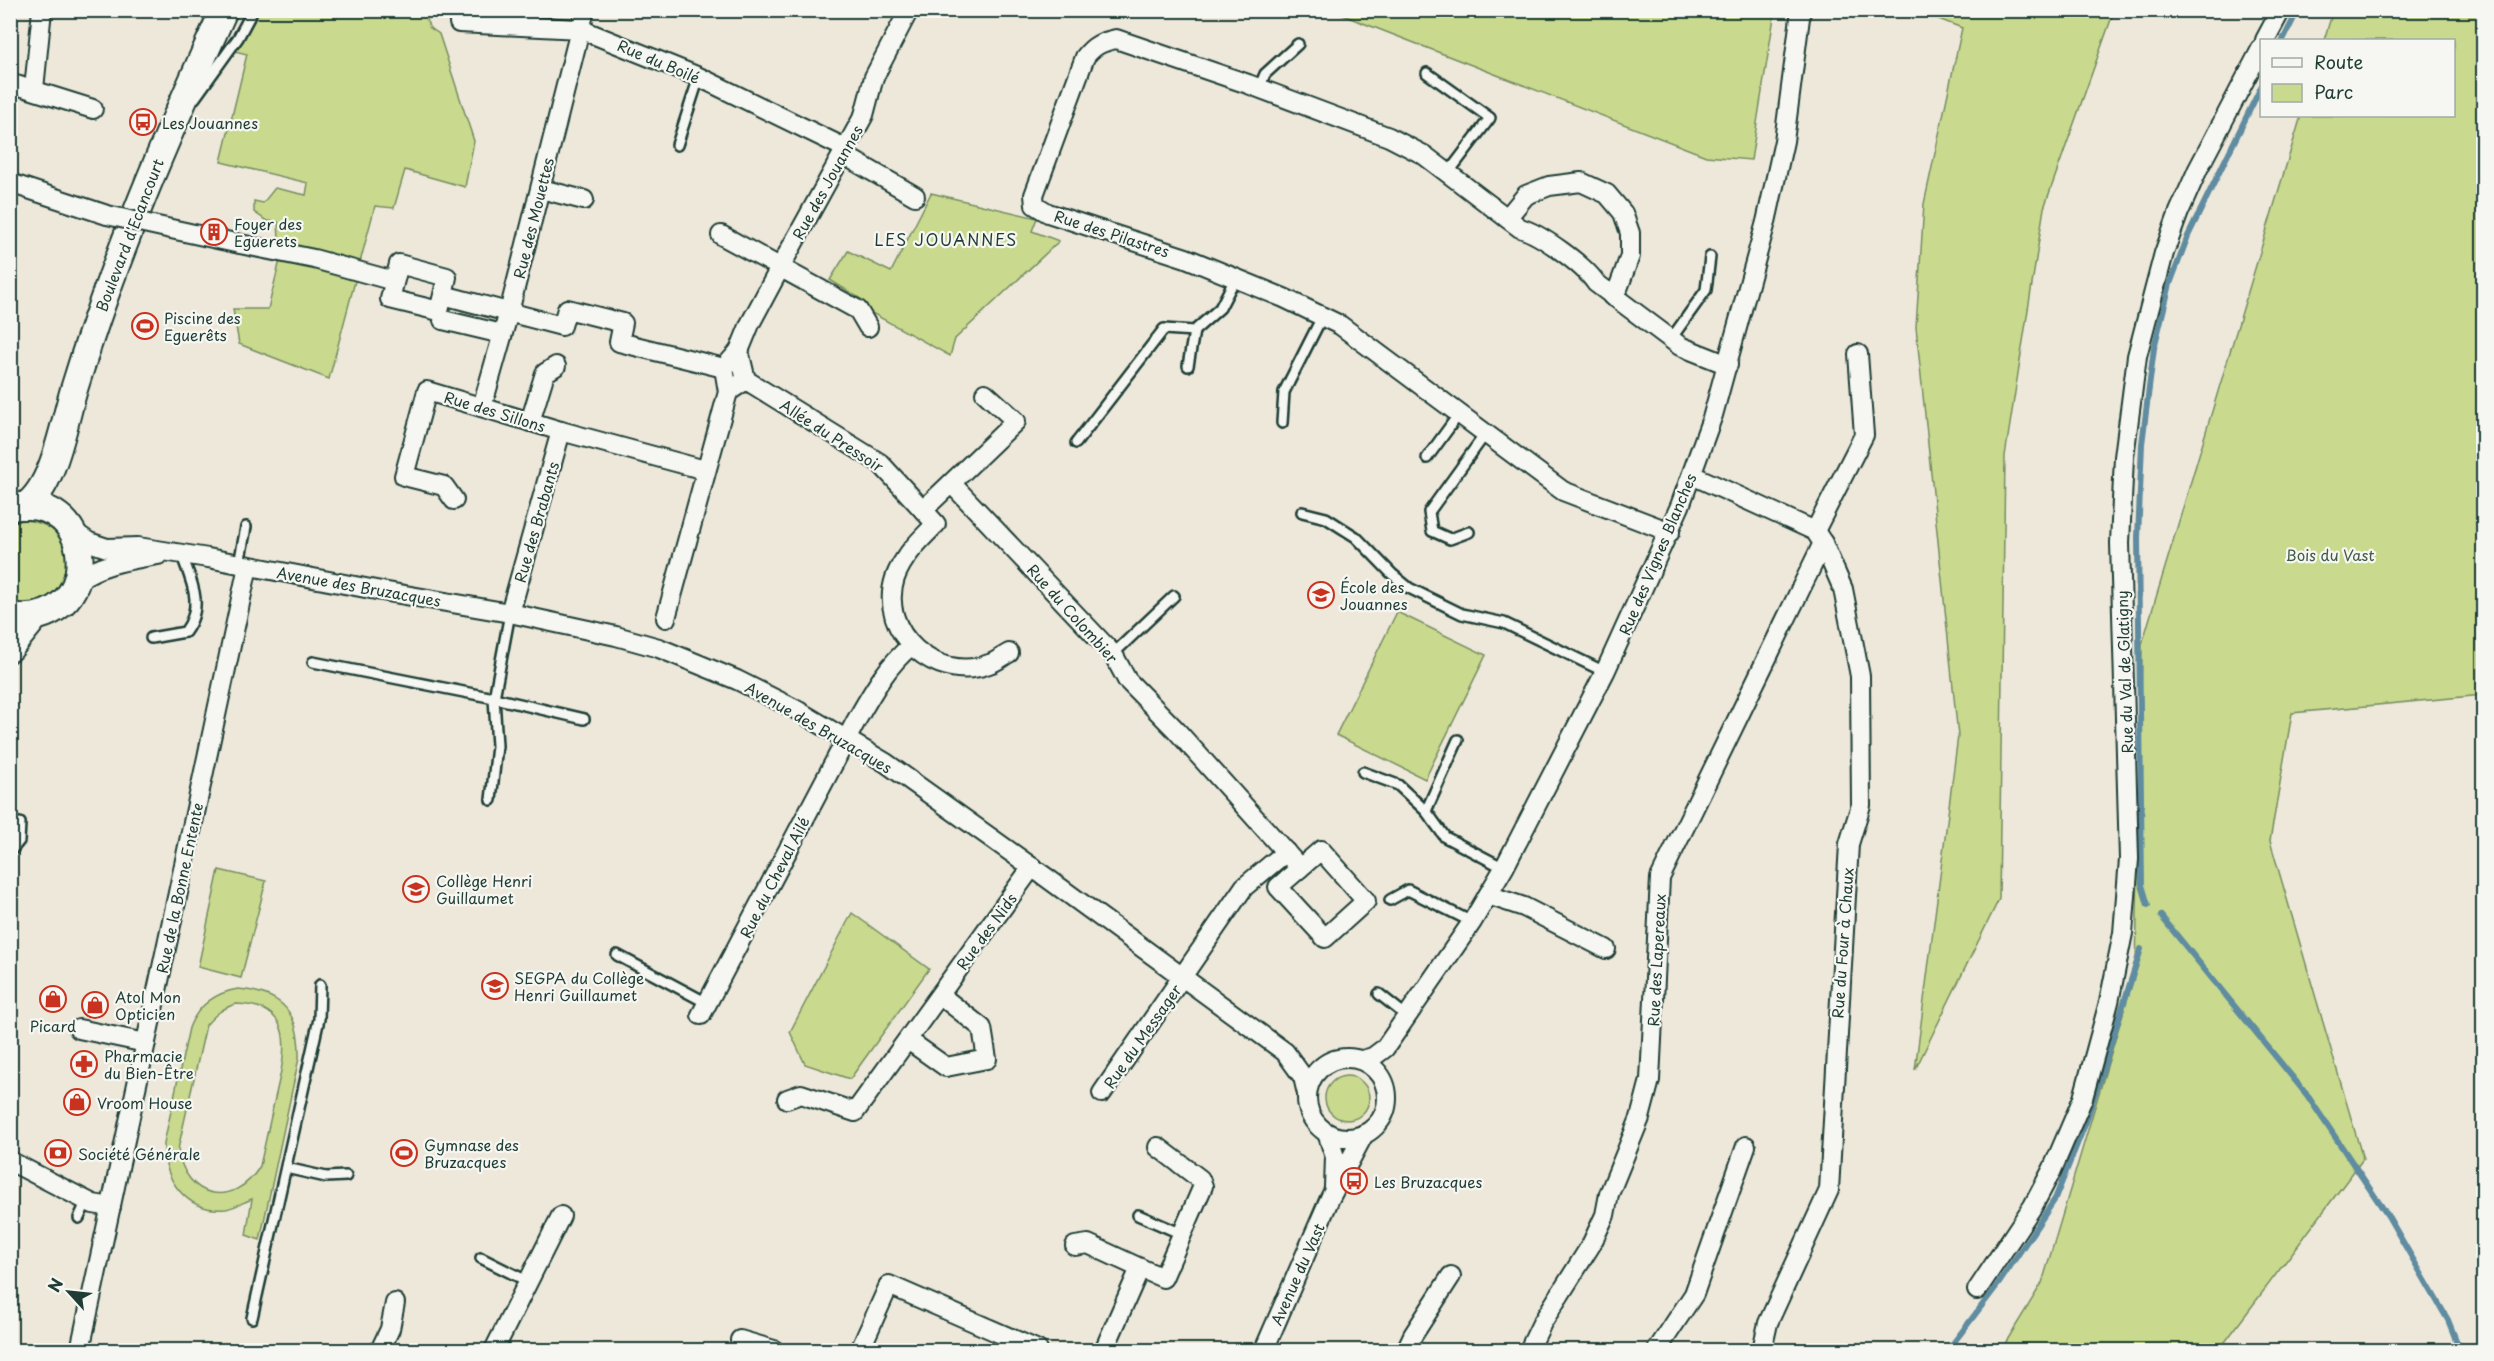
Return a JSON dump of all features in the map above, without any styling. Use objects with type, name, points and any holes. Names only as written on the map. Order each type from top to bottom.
[{"type":"main road","name":"Boulevard d'Ecancourt","points":[[18,507],[37,494],[52,467],[76,380],[115,268],[176,116],[224,10]]},
{"type":"main road","name":"Boulevard d'Ecancourt","points":[[51,512],[52,467]]},
{"type":"main road","points":[[10,648],[23,616],[57,608],[73,590],[78,579],[81,560],[73,531],[51,512],[18,507]]},
{"type":"street","points":[[34,89],[42,10]]},
{"type":"street","points":[[580,29],[585,10]]},
{"type":"street","name":"Rue des Jouannes","points":[[716,366],[739,351],[750,324],[864,115],[874,77],[909,10]]},
{"type":"street","name":"Rue des Vignes Blanches","points":[[1362,1060],[1373,1057],[1385,1048],[1408,1017],[1472,922],[1504,868],[1605,672],[1670,532],[1692,475],[1728,365],[1766,222],[1784,141],[1801,10]]},
{"type":"street","points":[[2266,39],[2281,10]]},
{"type":"street","name":"Rue du Boilé","points":[[459,22],[580,29],[699,77],[845,152],[915,196]]},
{"type":"street","name":"Rue des Mouettes","points":[[482,406],[541,189],[580,29]]},
{"type":"street","name":"Rue des Pilastres","points":[[1670,532],[1563,491],[1340,326],[1284,298],[1186,258],[1048,213],[1035,205],[1034,195],[1085,57],[1092,48],[1116,39],[1259,88],[1389,137],[1424,155],[1449,172],[1520,228],[1534,232],[1590,274],[1596,284],[1680,346],[1728,365]]},
{"type":"street","name":"Rue du Val de Glatigny","points":[[1977,1290],[2033,1206],[2052,1170],[2082,1098],[2109,1002],[2123,933],[2129,859],[2120,543],[2124,457],[2137,356],[2164,253],[2179,212],[2198,169],[2260,51]]},
{"type":"street","points":[[10,83],[93,109]]},
{"type":"street","points":[[1507,218],[1526,195],[1549,186],[1581,182],[1607,194],[1623,213],[1630,233],[1630,256],[1619,286],[1612,296]]},
{"type":"street","points":[[10,183],[107,215],[314,259],[394,281]]},
{"type":"street","points":[[541,189],[584,200]]},
{"type":"street","points":[[721,235],[858,310],[868,327]]},
{"type":"street","points":[[399,264],[447,277],[443,295],[439,311],[390,299],[399,264]]},
{"type":"street","points":[[443,295],[562,326],[567,309],[623,323],[619,342],[716,366],[728,392]]},
{"type":"street","points":[[443,320],[502,334]]},
{"type":"street","points":[[666,618],[728,392],[746,380],[739,351]]},
{"type":"street","points":[[1692,475],[1819,537],[1864,435],[1858,354]]},
{"type":"street","points":[[530,422],[545,373],[556,366]]},
{"type":"street","name":"Allée du Pressoir","points":[[746,380],[880,463],[936,524],[912,548],[895,579],[891,597],[900,631],[911,646]]},
{"type":"street","name":"Rue des Sillons","points":[[454,500],[444,486],[404,476],[427,391],[561,431],[705,470]]},
{"type":"street","points":[[923,510],[1016,421],[985,393]]},
{"type":"street","name":"Rue des Brabants","points":[[510,613],[561,431]]},
{"type":"street","name":"Rue du Colombier","points":[[952,483],[1113,654],[1127,680],[1176,730],[1300,868]]},
{"type":"street","name":"Avenue des Bruzacques","points":[[73,531],[89,542],[107,548],[138,547],[176,552],[510,613],[659,648],[737,680],[846,738],[886,763],[1032,867],[1285,1053],[1303,1077],[1307,1094]]},
{"type":"street","name":"Rue des Lapereaux","points":[[1529,1350],[1542,1323],[1591,1245],[1605,1215],[1609,1194],[1641,1118],[1650,1080],[1660,878],[1819,537]]},
{"type":"street","name":"Rue du Four à Chaux","points":[[1762,1350],[1768,1323],[1829,1190],[1849,844],[1861,806],[1860,676],[1843,589],[1819,537]]},
{"type":"street","name":"Avenue des Bruzacques","points":[[78,579],[91,570],[107,565],[176,552]]},
{"type":"street","name":"Rue de la Bonne Entente","points":[[80,1350],[146,1043],[244,565]]},
{"type":"street","points":[[911,646],[935,663],[960,667],[990,664],[1009,653]]},
{"type":"street","name":"Rue du Cheval Ailé","points":[[704,1009],[846,738],[877,685],[911,646]]},
{"type":"street","points":[[1321,850],[1366,901],[1324,938],[1278,887],[1300,868],[1321,850]]},
{"type":"street","points":[[1182,979],[1244,887],[1287,852]]},
{"type":"street","name":"Rue des Nids","points":[[787,1099],[801,1094],[855,1112],[1032,867]]},
{"type":"street","points":[[1488,895],[1524,907],[1606,949]]},
{"type":"street","name":"Rue du Messager","points":[[1102,1093],[1182,979]]},
{"type":"street","points":[[908,1040],[946,1067],[987,1059],[982,1028],[940,995]]},
{"type":"street","points":[[79,1029],[146,1043]]},
{"type":"street","name":"Rue des Vignes Blanches","points":[[1377,1071],[1385,1048]]},
{"type":"street","name":"Avenue des Bruzacques","points":[[1285,1053],[1308,1060],[1329,1062]]},
{"type":"street","points":[[1343,1058],[1362,1060],[1377,1071],[1386,1087],[1387,1106],[1379,1122],[1364,1134],[1346,1138],[1327,1132],[1317,1125],[1310,1113],[1307,1094],[1313,1077],[1329,1062],[1343,1058]]},
{"type":"street","name":"Avenue du Vast","points":[[1264,1350],[1335,1184],[1334,1149],[1327,1132]]},
{"type":"street","name":"Avenue du Vast","points":[[1330,1198],[1364,1134]]},
{"type":"street","points":[[1657,1350],[1694,1294],[1746,1146]]},
{"type":"street","points":[[1075,1246],[1088,1244],[1163,1278],[1203,1186],[1200,1179],[1158,1147]]},
{"type":"street","points":[[10,1161],[93,1204],[111,1207]]},
{"type":"street","points":[[494,1350],[561,1216]]},
{"type":"street","points":[[1104,1350],[1140,1268]]},
{"type":"street","points":[[1406,1350],[1413,1335],[1451,1276]]},
{"type":"street","points":[[860,1350],[889,1285],[1038,1350]]},
{"type":"street","points":[[380,1350],[390,1329],[395,1303]]},
{"type":"street","points":[[740,1340],[774,1350]]},
{"type":"lane","points":[[176,116],[194,99],[213,75],[254,10]]},
{"type":"lane","points":[[1259,88],[1265,74],[1298,44]]},
{"type":"lane","points":[[1427,73],[1490,118],[1449,172]]},
{"type":"lane","points":[[677,145],[699,77]]},
{"type":"lane","points":[[1671,339],[1706,290],[1710,257]]},
{"type":"lane","points":[[1188,366],[1194,331],[1220,308],[1235,279]]},
{"type":"lane","points":[[1282,423],[1284,392],[1322,317]]},
{"type":"lane","points":[[1076,443],[1164,329],[1194,331]]},
{"type":"lane","points":[[1427,458],[1459,414]]},
{"type":"lane","points":[[1469,532],[1450,539],[1432,531],[1429,512],[1486,433]]},
{"type":"lane","points":[[1302,512],[1326,518],[1356,537],[1409,588],[1462,614],[1504,623],[1605,672]]},
{"type":"lane","points":[[244,565],[246,527]]},
{"type":"lane","points":[[151,638],[185,632],[192,623],[196,596],[176,552]]},
{"type":"lane","points":[[1113,654],[1174,596]]},
{"type":"lane","points":[[491,800],[497,746],[494,698],[510,613]]},
{"type":"lane","points":[[313,662],[494,698],[584,719]]},
{"type":"lane","points":[[1426,811],[1458,740]]},
{"type":"lane","points":[[1363,771],[1398,785],[1426,811],[1445,837],[1504,868]]},
{"type":"lane","points":[[10,852],[19,841],[21,823]]},
{"type":"lane","points":[[1390,900],[1408,890],[1472,922]]},
{"type":"lane","points":[[617,955],[704,1009]]},
{"type":"lane","points":[[252,1317],[319,1019],[320,985]]},
{"type":"lane","points":[[1378,994],[1408,1017]]},
{"type":"lane","points":[[286,1168],[326,1177],[346,1176]]},
{"type":"lane","points":[[79,1218],[87,1200]]},
{"type":"lane","points":[[1138,1215],[1182,1234]]},
{"type":"lane","points":[[481,1258],[527,1281]]},
{"type":"green space","points":[[248,11],[424,11],[429,27],[439,34],[474,141],[465,187],[405,170],[394,208],[375,206],[329,379],[239,344],[233,309],[268,309],[280,260],[274,243],[274,240],[279,239],[278,222],[267,221],[254,212],[254,201],[263,203],[275,188],[306,195],[308,183],[221,162],[247,54],[231,50]]},
{"type":"green space","points":[[1332,11],[1775,11],[1751,160],[1706,156]]},
{"type":"green space","points":[[1918,11],[2114,11],[2044,208],[2005,456],[1999,899],[1915,1070],[1958,736],[1916,327],[1924,204],[1962,28]]},
{"type":"green space","name":"Bois du Vast","points":[[2333,11],[2483,11],[2483,695],[2292,713],[2270,841],[2363,1159],[2219,1350],[2001,1350],[2042,1283],[2136,970],[2142,644],[2301,117],[2455,117],[2455,39],[2324,39]]},
{"type":"green space","points":[[931,193],[1037,218],[1032,231],[1059,241],[955,339],[950,356],[859,306],[861,299],[830,280],[848,251],[891,272]]},
{"type":"green space","points":[[24,520],[46,526],[60,538],[67,554],[66,571],[60,586],[48,598],[31,604],[11,602],[11,523]]},
{"type":"green space","points":[[1397,612],[1486,655],[1425,779],[1336,735]]},
{"type":"green space","points":[[219,870],[266,881],[241,978],[198,967]]},
{"type":"green space","points":[[852,913],[929,969],[850,1079],[805,1064],[790,1032]]},
{"type":"green space","points":[[238,989],[254,991],[277,1001],[292,1017],[299,1042],[299,1058],[260,1240],[246,1235],[252,1199],[226,1209],[212,1209],[199,1205],[180,1191],[173,1181],[165,1156],[164,1143],[189,1028],[197,1013],[208,1001]],"holes":[[[236,1004],[256,1007],[270,1013],[279,1023],[284,1050],[260,1166],[249,1180],[237,1189],[224,1193],[212,1193],[200,1188],[190,1179],[182,1166],[178,1149],[206,1025],[219,1012]]]},
{"type":"green space","points":[[1347,1076],[1362,1083],[1369,1098],[1362,1113],[1347,1120],[1332,1113],[1325,1098],[1332,1083]]},
{"type":"waterway","points":[[2284,39],[2298,10]]},
{"type":"waterway","points":[[2148,905],[2142,885],[2138,538],[2142,444],[2154,348],[2170,284],[2188,236],[2260,89]]},
{"type":"waterway","points":[[2161,916],[2307,1095],[2388,1216],[2448,1320],[2460,1350]]},
{"type":"waterway","points":[[1948,1350],[1999,1283],[2055,1199],[2086,1122],[2141,949]]},
{"type":"place","name":"Les Jouannes","points":[[143,122]]},
{"type":"place","name":"Foyer des Eguerets","points":[[214,232]]},
{"type":"place","name":"Piscine des Eguerêts","points":[[145,326]]},
{"type":"place","name":"École des Jouannes","points":[[1321,595]]},
{"type":"place","name":"Collège Henri Guillaumet","points":[[416,889]]},
{"type":"place","name":"SEGPA du Collège Henri Guillaumet","points":[[495,986]]},
{"type":"place","name":"Picard","points":[[53,999]]},
{"type":"place","name":"Atol Mon Opticien","points":[[95,1005]]},
{"type":"place","name":"Pharmacie du Bien-Être","points":[[84,1064]]},
{"type":"place","name":"Vroom House","points":[[77,1102]]},
{"type":"place","name":"Société Générale","points":[[58,1153]]},
{"type":"place","name":"Gymnase des Bruzacques","points":[[404,1153]]},
{"type":"place","name":"Les Bruzacques","points":[[1354,1181]]},
{"type":"district","name":"LES JOUANNES","points":[[946,239]]}]
